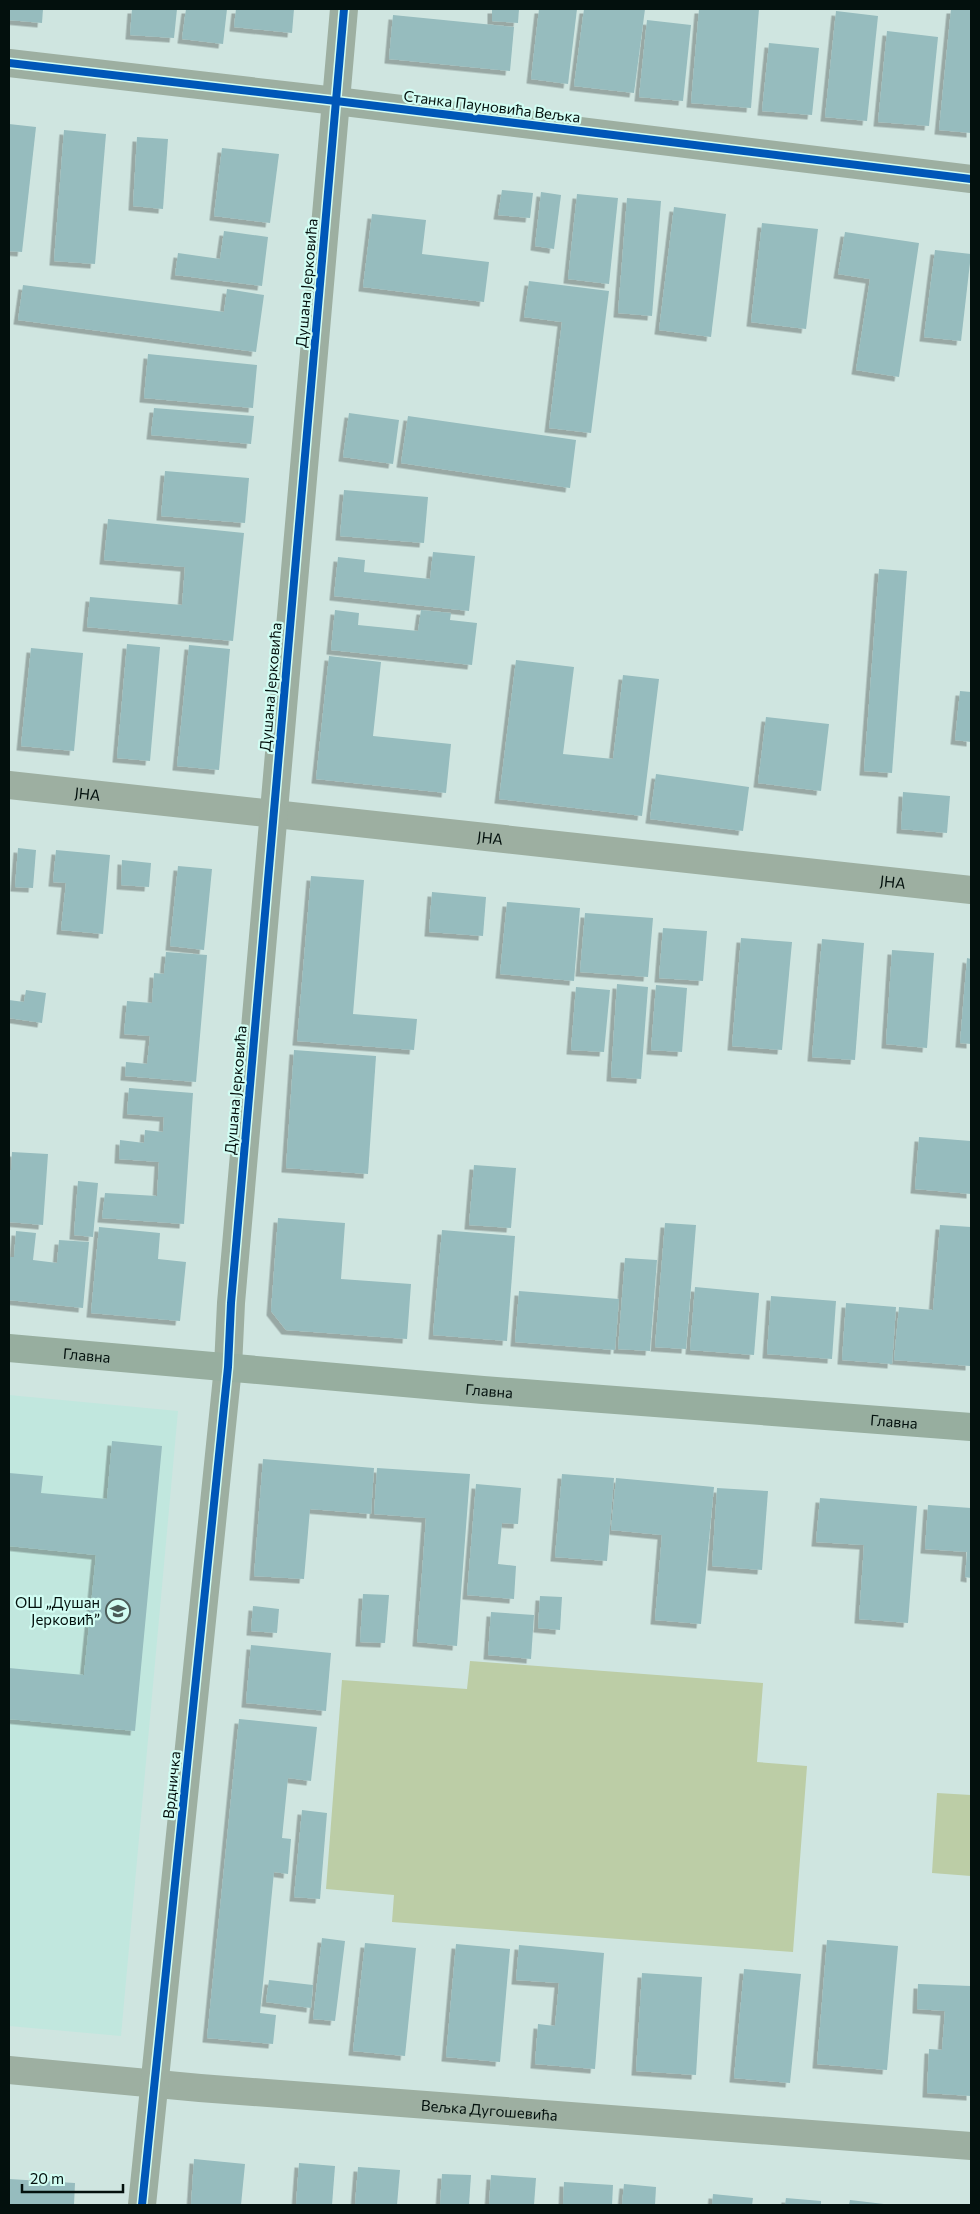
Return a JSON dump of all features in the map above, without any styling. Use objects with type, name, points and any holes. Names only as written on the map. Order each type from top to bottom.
[{"type":"main road","name":"Главна","points":[[9,1348],[483,1390],[971,1427]]},
{"type":"street","name":"Душана Јерковића","points":[[228,1367],[231,1303],[344,9]]},
{"type":"street","name":"Станка Пауновића Вељка","points":[[9,63],[971,179]]},
{"type":"street","name":"ЈНА","points":[[9,785],[971,890]]},
{"type":"street","name":"Врдничка","points":[[142,2205],[228,1367]]},
{"type":"street","name":"Вељка Дугошевића","points":[[9,2070],[154,2084],[971,2146]]},
{"type":"shaded area","points":[[9,1395],[178,1411],[121,2036],[9,2026]]},
{"type":"shaded area","points":[[470,1661],[763,1683],[757,1762],[807,1766],[793,1952],[392,1922],[394,1895],[326,1889],[342,1680],[467,1689]]},
{"type":"shaded area","points":[[937,1793],[971,1795],[971,1876],[932,1873]]},
{"type":"building","points":[[9,9],[43,9],[42,23],[9,20]]},
{"type":"building","points":[[132,9],[177,9],[174,38],[130,35]]},
{"type":"building","points":[[186,9],[227,9],[223,44],[182,39]]},
{"type":"building","points":[[236,9],[294,9],[292,33],[234,27]]},
{"type":"building","points":[[492,9],[519,9],[518,23],[492,21]]},
{"type":"building","points":[[539,9],[577,9],[568,84],[531,79]]},
{"type":"building","points":[[584,9],[645,9],[634,93],[574,86]]},
{"type":"building","points":[[699,9],[759,9],[751,108],[691,103]]},
{"type":"building","points":[[951,9],[971,9],[971,133],[939,130]]},
{"type":"building","points":[[836,11],[878,16],[867,121],[825,117]]},
{"type":"building","points":[[393,15],[514,27],[510,71],[389,59]]},
{"type":"building","points":[[647,20],[691,25],[683,101],[639,97]]},
{"type":"building","points":[[887,31],[938,37],[929,126],[878,122]]},
{"type":"building","points":[[769,43],[819,48],[812,115],[762,111]]},
{"type":"building","points":[[9,124],[36,127],[22,252],[9,251]]},
{"type":"building","points":[[64,130],[106,134],[95,264],[54,261]]},
{"type":"building","points":[[137,137],[168,139],[163,209],[133,206]]},
{"type":"building","points":[[222,148],[279,154],[270,223],[214,216]]},
{"type":"building","points":[[502,190],[533,193],[530,218],[498,215]]},
{"type":"building","points":[[541,192],[561,195],[554,249],[535,246]]},
{"type":"building","points":[[577,194],[618,198],[609,284],[568,279]]},
{"type":"building","points":[[627,198],[661,201],[652,316],[618,313]]},
{"type":"building","points":[[674,207],[726,214],[711,337],[659,330]]},
{"type":"building","points":[[372,214],[426,220],[422,254],[489,262],[484,302],[363,287]]},
{"type":"building","points":[[762,223],[818,229],[806,329],[751,322]]},
{"type":"building","points":[[224,231],[268,237],[262,286],[175,275],[178,253],[220,259]]},
{"type":"building","points":[[845,232],[919,243],[899,377],[856,370],[870,279],[838,274]]},
{"type":"building","points":[[935,250],[971,254],[961,341],[924,337]]},
{"type":"building","points":[[529,281],[609,291],[591,433],[549,428],[562,322],[524,317]]},
{"type":"building","points":[[23,285],[224,312],[227,289],[264,295],[256,352],[18,320]]},
{"type":"building","points":[[148,354],[257,365],[253,408],[144,398]]},
{"type":"building","points":[[154,408],[254,416],[251,444],[151,435]]},
{"type":"building","points":[[349,413],[399,420],[393,464],[343,457]]},
{"type":"building","points":[[408,416],[576,440],[570,488],[401,463]]},
{"type":"building","points":[[165,471],[249,478],[245,523],[161,516]]},
{"type":"building","points":[[344,490],[428,497],[424,543],[340,536]]},
{"type":"building","points":[[108,519],[244,533],[233,641],[87,627],[90,597],[182,605],[185,567],[104,560]]},
{"type":"building","points":[[433,552],[475,556],[469,611],[334,596],[338,557],[365,560],[364,572],[430,579]]},
{"type":"building","points":[[879,569],[907,571],[892,773],[864,771]]},
{"type":"building","points":[[335,610],[359,613],[358,625],[418,631],[421,610],[451,613],[450,620],[477,623],[472,665],[331,650]]},
{"type":"building","points":[[127,644],[160,647],[150,761],[117,758]]},
{"type":"building","points":[[189,645],[230,649],[219,770],[177,766]]},
{"type":"building","points":[[31,648],[83,653],[74,751],[21,746]]},
{"type":"building","points":[[329,656],[381,662],[373,736],[451,744],[446,793],[316,779]]},
{"type":"building","points":[[516,660],[574,667],[563,754],[613,759],[623,675],[659,679],[642,816],[499,799]]},
{"type":"building","points":[[960,691],[971,692],[971,742],[955,740]]},
{"type":"building","points":[[766,717],[829,724],[821,791],[758,783]]},
{"type":"building","points":[[656,774],[749,787],[743,831],[650,819]]},
{"type":"building","points":[[903,792],[950,796],[947,833],[901,829]]},
{"type":"building","points":[[18,848],[36,850],[33,888],[15,887]]},
{"type":"building","points":[[56,850],[110,855],[103,934],[61,930],[66,883],[53,882]]},
{"type":"building","points":[[122,860],[151,863],[149,887],[121,885]]},
{"type":"building","points":[[178,866],[212,869],[204,950],[170,946]]},
{"type":"building","points":[[311,876],[364,880],[353,1014],[417,1019],[414,1050],[297,1041]]},
{"type":"building","points":[[432,892],[486,897],[483,936],[429,932]]},
{"type":"building","points":[[507,902],[580,908],[574,981],[500,974]]},
{"type":"building","points":[[585,913],[653,918],[648,977],[580,972]]},
{"type":"building","points":[[663,928],[707,931],[703,981],[659,978]]},
{"type":"building","points":[[741,938],[792,942],[782,1050],[732,1046]]},
{"type":"building","points":[[822,939],[864,943],[855,1060],[812,1057]]},
{"type":"building","points":[[892,950],[934,953],[927,1048],[886,1044]]},
{"type":"building","points":[[166,952],[207,955],[196,1082],[125,1076],[126,1062],[147,1064],[150,1036],[124,1034],[127,1001],[152,1003],[154,973],[164,974]]},
{"type":"building","points":[[967,958],[971,959],[971,1044],[960,1043]]},
{"type":"building","points":[[617,984],[648,987],[641,1079],[611,1077]]},
{"type":"building","points":[[656,985],[687,988],[682,1052],[651,1050]]},
{"type":"building","points":[[576,987],[610,990],[604,1052],[571,1050]]},
{"type":"building","points":[[26,990],[46,993],[42,1023],[9,1018],[9,1000],[24,1002]]},
{"type":"building","points":[[294,1050],[376,1056],[368,1174],[286,1168]]},
{"type":"building","points":[[129,1088],[193,1093],[184,1224],[102,1218],[105,1193],[157,1196],[159,1162],[119,1159],[120,1140],[144,1143],[145,1130],[163,1132],[164,1117],[127,1114]]},
{"type":"building","points":[[919,1137],[971,1141],[971,1194],[915,1189]]},
{"type":"building","points":[[12,1152],[48,1154],[43,1225],[9,1222],[9,1170],[11,1170]]},
{"type":"building","points":[[474,1165],[516,1168],[511,1228],[469,1225]]},
{"type":"building","points":[[78,1181],[98,1183],[93,1237],[74,1235]]},
{"type":"building","points":[[278,1218],[345,1223],[341,1279],[411,1284],[407,1339],[286,1330],[271,1311]]},
{"type":"building","points":[[665,1223],[696,1225],[686,1349],[655,1347]]},
{"type":"building","points":[[940,1225],[971,1227],[970,1366],[894,1360],[899,1307],[933,1310]]},
{"type":"building","points":[[99,1227],[160,1233],[158,1259],[186,1262],[180,1321],[91,1313]]},
{"type":"building","points":[[442,1230],[515,1236],[507,1341],[433,1335]]},
{"type":"building","points":[[16,1231],[36,1233],[33,1260],[57,1263],[59,1240],[89,1242],[83,1308],[9,1300],[9,1257],[14,1257]]},
{"type":"building","points":[[625,1258],[657,1260],[650,1351],[618,1349]]},
{"type":"building","points":[[695,1287],[759,1293],[754,1355],[690,1350]]},
{"type":"building","points":[[519,1291],[619,1299],[615,1350],[515,1342]]},
{"type":"building","points":[[771,1296],[836,1301],[832,1359],[767,1354]]},
{"type":"building","points":[[846,1303],[896,1307],[892,1364],[842,1360]]},
{"type":"building","name":"ОШ „Душан Јерковић”","points":[[112,1441],[162,1446],[135,1731],[9,1719],[9,1668],[84,1675],[96,1555],[9,1546],[9,1473],[43,1476],[41,1493],[107,1499]]},
{"type":"building","points":[[263,1459],[374,1468],[371,1514],[310,1509],[304,1579],[254,1576]]},
{"type":"building","points":[[377,1468],[470,1474],[457,1646],[417,1642],[426,1518],[374,1514]]},
{"type":"building","points":[[562,1474],[614,1478],[607,1561],[555,1557]]},
{"type":"building","points":[[616,1478],[714,1487],[701,1624],[655,1620],[662,1535],[611,1530]]},
{"type":"building","points":[[476,1484],[521,1488],[518,1524],[502,1523],[498,1564],[516,1566],[514,1599],[467,1595]]},
{"type":"building","points":[[717,1488],[768,1491],[762,1570],[712,1566]]},
{"type":"building","points":[[820,1498],[917,1506],[908,1623],[859,1619],[864,1545],[816,1542]]},
{"type":"building","points":[[928,1505],[971,1508],[971,1578],[965,1577],[967,1552],[925,1549]]},
{"type":"building","points":[[363,1594],[389,1595],[385,1643],[360,1642]]},
{"type":"building","points":[[540,1596],[562,1597],[560,1630],[538,1628]]},
{"type":"building","points":[[253,1606],[279,1609],[277,1633],[251,1631]]},
{"type":"building","points":[[491,1612],[534,1615],[531,1659],[488,1655]]},
{"type":"building","points":[[251,1645],[331,1653],[326,1711],[246,1703]]},
{"type":"building","points":[[239,1719],[317,1727],[311,1781],[288,1778],[282,1838],[291,1839],[288,1874],[274,1872],[260,2013],[276,2015],[273,2044],[207,2038]]},
{"type":"building","points":[[302,1810],[327,1813],[320,1899],[294,1897]]},
{"type":"building","points":[[322,1938],[345,1941],[335,2021],[313,2019]]},
{"type":"building","points":[[827,1940],[898,1946],[887,2070],[817,2064]]},
{"type":"building","points":[[365,1943],[416,1948],[405,2056],[353,2051]]},
{"type":"building","points":[[456,1944],[510,1949],[500,2062],[446,2057]]},
{"type":"building","points":[[519,1945],[604,1953],[595,2069],[535,2064],[538,2024],[555,2026],[559,1983],[516,1980]]},
{"type":"building","points":[[744,1969],[801,1974],[790,2083],[734,2078]]},
{"type":"building","points":[[642,1973],[702,1977],[696,2075],[636,2071]]},
{"type":"building","points":[[269,1980],[313,1985],[311,2008],[266,2002]]},
{"type":"building","points":[[918,1984],[971,1986],[971,2096],[927,2093],[929,2049],[942,2050],[945,2011],[917,2009]]},
{"type":"building","points":[[194,2159],[245,2164],[241,2205],[191,2205]]},
{"type":"building","points":[[299,2163],[335,2166],[332,2205],[296,2205]]},
{"type":"building","points":[[358,2167],[400,2170],[397,2205],[355,2205]]},
{"type":"building","points":[[442,2174],[471,2175],[469,2205],[440,2205]]},
{"type":"building","points":[[491,2175],[536,2178],[534,2205],[489,2205]]},
{"type":"building","points":[[9,2179],[75,2183],[74,2205],[9,2205]]},
{"type":"building","points":[[564,2182],[613,2185],[612,2205],[563,2205]]},
{"type":"building","points":[[624,2184],[656,2187],[655,2205],[622,2205]]},
{"type":"building","points":[[713,2194],[753,2198],[752,2205],[712,2205]]},
{"type":"building","points":[[786,2198],[821,2201],[821,2205],[785,2205]]},
{"type":"building","points":[[850,2200],[884,2204],[884,2205],[849,2205]]},
{"type":"cycle path","points":[[142,2205],[228,1367],[231,1303],[344,9]]},
{"type":"cycle path","points":[[9,63],[971,179]]},
{"type":"place","name":"ОШ „Душан Јерковић”","points":[[118,1611]]}]
